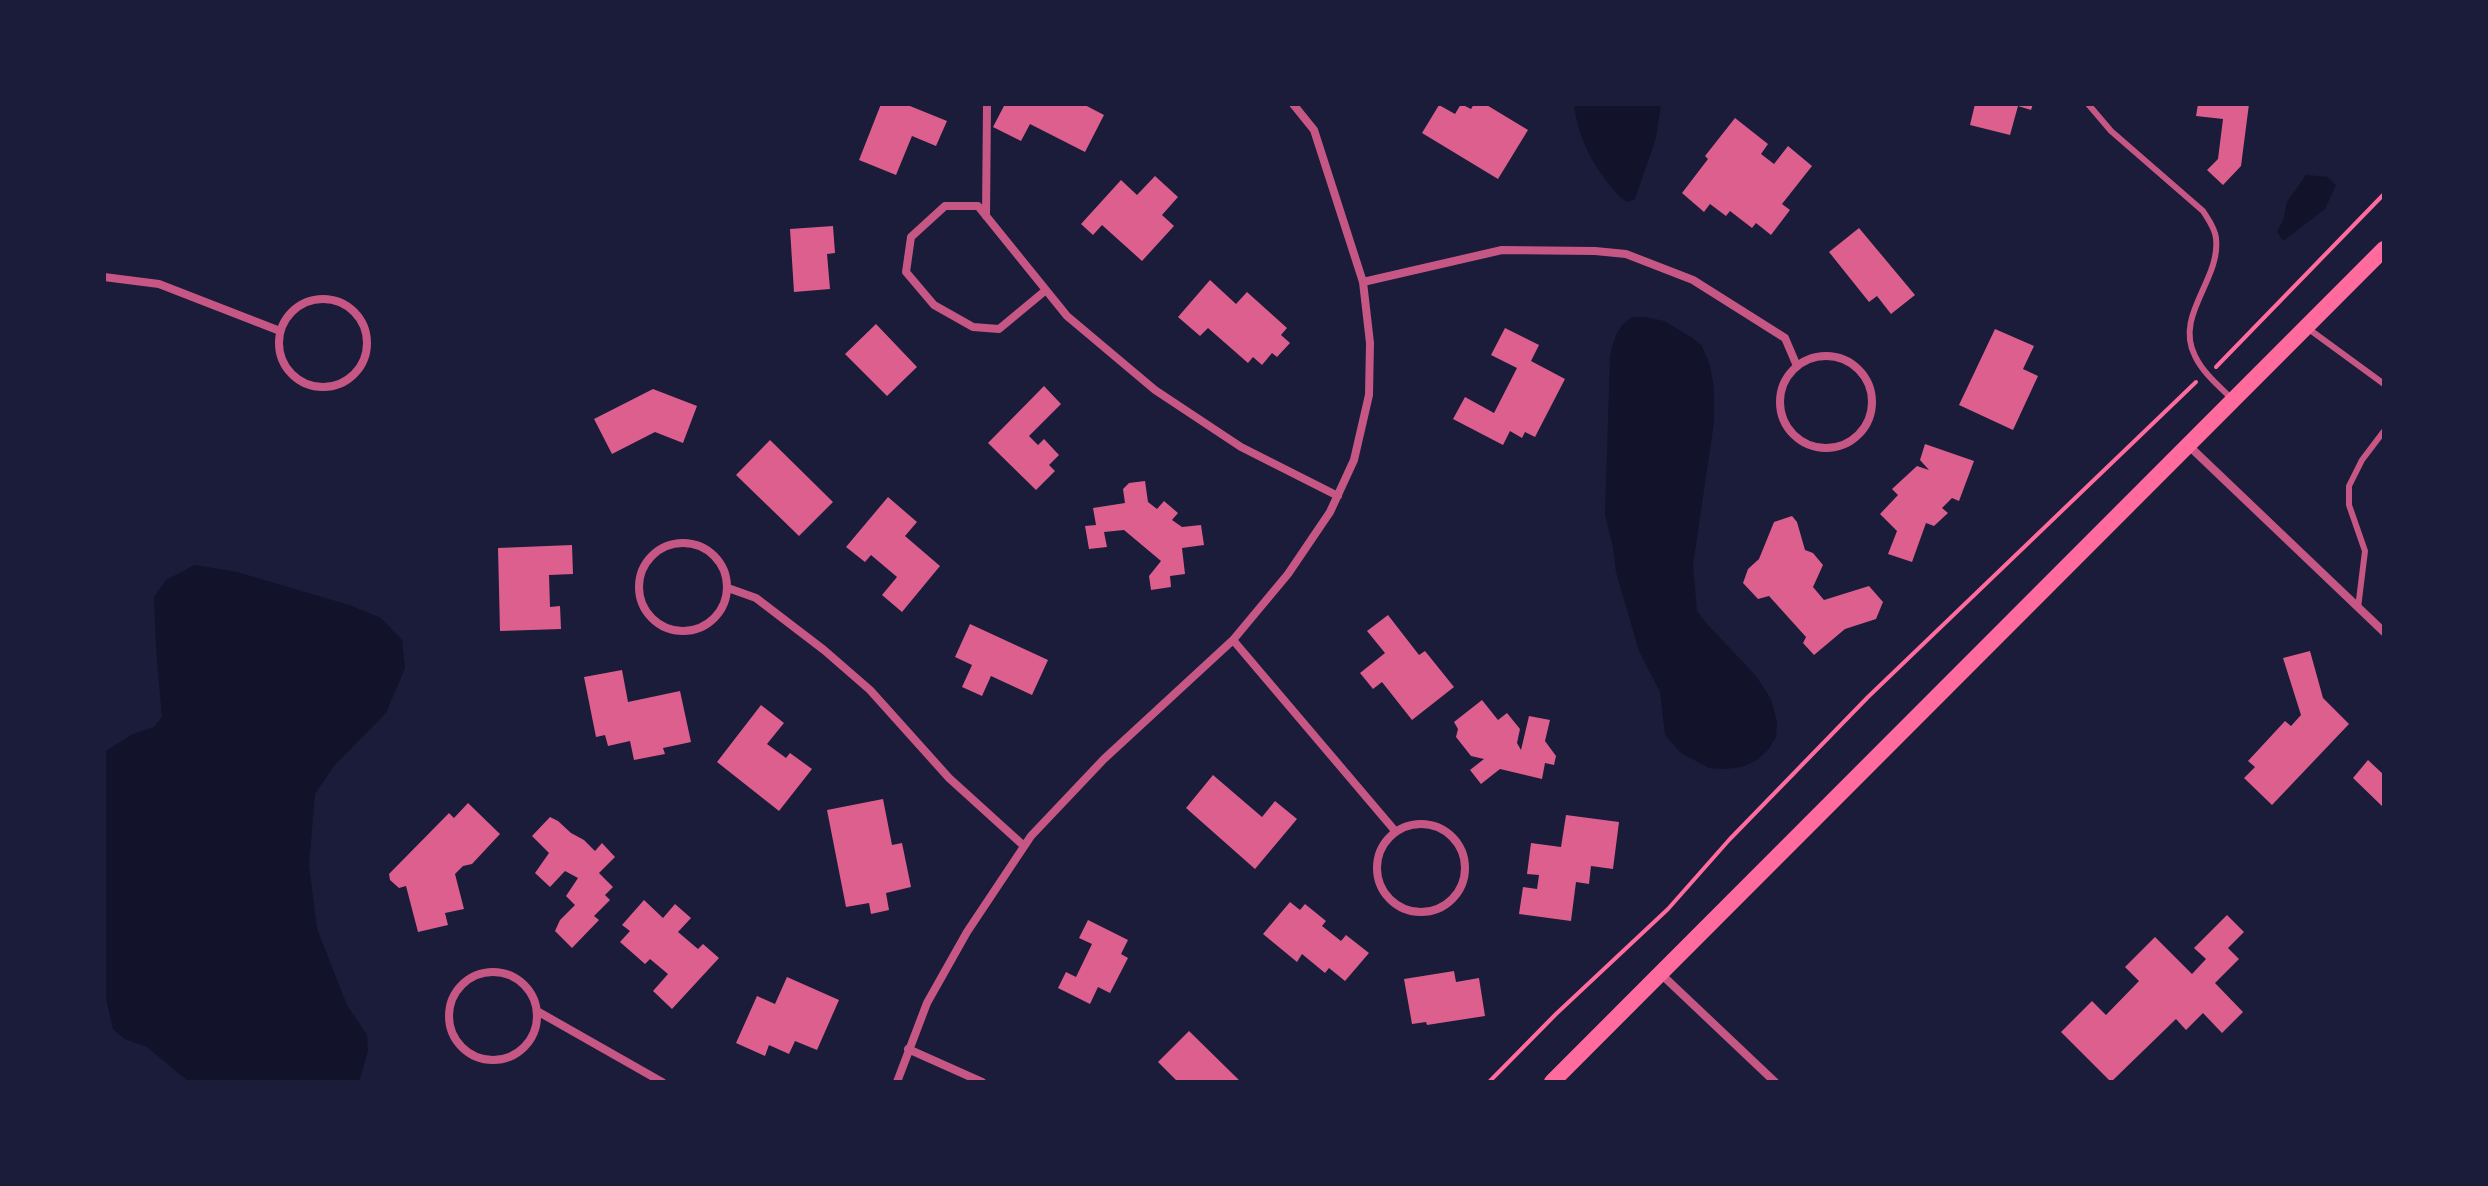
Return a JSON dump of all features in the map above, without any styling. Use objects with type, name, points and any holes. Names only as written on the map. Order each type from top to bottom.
[{"type":"main road","points":[[1552,1082],[2384,249]]},
{"type":"street","points":[[986,216],[987,104]]},
{"type":"street","points":[[897,1082],[927,1003],[967,932],[1024,846],[1104,759],[1233,640],[1288,574],[1330,512],[1354,460],[1369,395],[1370,343],[1363,282],[1314,130],[1293,104]]},
{"type":"street","points":[[1046,290],[999,329],[973,327],[934,305],[906,272],[911,237],[945,206],[978,206],[986,216],[1046,290],[1067,316],[1155,390],[1241,447],[1338,496]]},
{"type":"street","points":[[1363,282],[1502,250],[1626,254],[1693,280],[1785,338],[1797,366]]},
{"type":"street","points":[[104,277],[159,284],[280,331]]},
{"type":"street","points":[[309,301],[337,301],[350,307],[360,317],[366,330],[366,358],[347,381],[333,387],[317,388],[290,374],[282,361],[280,331],[287,318],[309,301]]},
{"type":"street","points":[[1826,355],[1842,358],[1856,366],[1866,378],[1872,393],[1872,409],[1867,424],[1857,436],[1831,448],[1817,447],[1794,436],[1781,413],[1780,400],[1782,387],[1797,366],[1811,358],[1826,355]]},
{"type":"street","points":[[2188,445],[2384,632]]},
{"type":"street","points":[[678,543],[693,544],[707,550],[718,560],[728,588],[725,603],[707,625],[694,631],[679,632],[653,621],[644,610],[638,582],[651,555],[678,543]]},
{"type":"street","points":[[728,588],[756,598],[836,660],[870,690],[949,778],[1024,846]]},
{"type":"street","points":[[1233,640],[1396,832]]},
{"type":"street","points":[[1425,824],[1452,836],[1461,848],[1465,863],[1464,878],[1458,892],[1448,903],[1436,910],[1422,912],[1395,904],[1385,894],[1379,882],[1379,854],[1386,841],[1396,832],[1410,825],[1425,824]]},
{"type":"street","points":[[537,1011],[536,1026],[530,1039],[520,1051],[507,1058],[492,1060],[464,1050],[449,1025],[453,996],[463,984],[475,975],[503,973],[526,986],[537,1011],[662,1082]]},
{"type":"street","points":[[1661,974],[1775,1082]]},
{"type":"street","points":[[908,1049],[982,1082]]},
{"type":"lane","points":[[2088,104],[2111,131],[2203,211],[2212,224],[2217,237],[2215,254],[2203,292],[2192,311],[2189,332],[2194,355],[2206,373],[2233,400]]},
{"type":"lane","points":[[2306,327],[2384,384]]},
{"type":"lane","points":[[2358,608],[2365,551],[2349,505],[2349,486],[2362,460],[2384,431]]},
{"type":"path","points":[[1489,1082],[1668,909],[1729,840],[1868,697],[2206,373],[2213,371],[2384,194]]},
{"type":"shaded area","points":[[1574,104],[1661,104],[1656,138],[1635,199],[1628,202],[1621,198],[1596,166],[1584,143]]},
{"type":"shaded area","points":[[2306,175],[2328,177],[2336,185],[2325,209],[2283,241],[2277,231],[2283,221],[2287,202]]},
{"type":"shaded area","points":[[1633,317],[1664,321],[1691,337],[1702,346],[1710,365],[1714,422],[1693,565],[1697,611],[1756,676],[1771,699],[1777,722],[1776,737],[1768,750],[1742,767],[1709,768],[1681,753],[1665,735],[1660,692],[1639,651],[1616,572],[1605,515],[1610,356],[1620,329]]},
{"type":"shaded area","points":[[195,565],[237,572],[349,605],[381,618],[402,640],[405,668],[386,713],[334,766],[315,794],[309,865],[317,929],[347,1005],[367,1035],[368,1051],[359,1082],[189,1082],[147,1047],[125,1039],[113,1029],[104,990],[104,752],[133,734],[154,727],[162,717],[154,597],[166,580]]},
{"type":"building","points":[[881,104],[905,104],[947,121],[936,146],[912,136],[896,175],[859,160]]},
{"type":"building","points":[[1005,104],[1083,104],[1104,115],[1085,152],[1030,124],[1021,141],[993,127]]},
{"type":"building","points":[[1461,104],[1471,109],[1474,104],[1485,104],[1528,130],[1498,179],[1422,133],[1439,105],[1455,114]]},
{"type":"building","points":[[1975,104],[2033,104],[2031,110],[2018,106],[2010,135],[1970,125]]},
{"type":"building","points":[[2198,104],[2249,104],[2241,166],[2223,185],[2207,170],[2218,159],[2223,119],[2196,116]]},
{"type":"building","points":[[1735,118],[1768,144],[1761,154],[1774,164],[1788,146],[1812,166],[1782,204],[1790,210],[1771,235],[1756,223],[1752,228],[1730,211],[1726,216],[1710,204],[1704,212],[1682,193],[1708,159],[1705,156]]},
{"type":"building","points":[[1155,176],[1178,197],[1162,215],[1174,226],[1142,261],[1102,225],[1093,235],[1081,224],[1121,180],[1137,195]]},
{"type":"building","points":[[833,226],[835,253],[827,254],[830,289],[794,292],[790,229]]},
{"type":"building","points":[[1859,228],[1915,295],[1891,314],[1877,296],[1869,302],[1829,252]]},
{"type":"building","points":[[1210,280],[1236,304],[1247,292],[1287,328],[1281,335],[1290,343],[1277,357],[1272,353],[1262,365],[1253,357],[1248,363],[1208,328],[1200,336],[1178,317]]},
{"type":"building","points":[[876,324],[917,367],[887,396],[845,354]]},
{"type":"building","points":[[1505,328],[1539,345],[1531,361],[1565,379],[1535,437],[1525,432],[1522,438],[1510,431],[1503,445],[1453,419],[1465,397],[1494,413],[1517,368],[1491,355]]},
{"type":"building","points":[[1995,329],[2034,346],[2023,369],[2038,376],[2013,430],[1959,405]]},
{"type":"building","points":[[1044,386],[1061,404],[1029,436],[1038,445],[1044,439],[1059,455],[1049,465],[1055,471],[1036,490],[988,443]]},
{"type":"building","points":[[653,389],[697,406],[683,443],[655,432],[612,454],[594,419]]},
{"type":"building","points":[[770,440],[833,502],[799,536],[736,475]]},
{"type":"building","points":[[1925,444],[1974,461],[1959,501],[1952,498],[1942,508],[1948,513],[1934,526],[1926,523],[1912,562],[1888,554],[1897,531],[1880,514],[1898,495],[1892,489],[1917,466],[1929,470],[1920,460]]},
{"type":"building","points":[[1145,481],[1148,502],[1157,509],[1164,501],[1178,513],[1172,520],[1182,527],[1201,525],[1204,545],[1182,548],[1185,574],[1170,576],[1171,587],[1151,590],[1149,576],[1161,561],[1124,530],[1104,532],[1107,547],[1089,549],[1085,526],[1096,525],[1093,508],[1125,503],[1123,489],[1129,483]]},
{"type":"building","points":[[888,497],[917,522],[905,536],[940,566],[902,612],[882,595],[897,577],[871,555],[865,562],[846,547]]},
{"type":"building","points":[[1792,516],[1797,522],[1805,550],[1813,553],[1823,565],[1813,587],[1824,600],[1869,586],[1883,602],[1876,619],[1845,629],[1814,655],[1803,643],[1806,637],[1769,596],[1758,599],[1743,583],[1748,569],[1759,559],[1774,522]]},
{"type":"building","points":[[572,545],[573,574],[549,575],[550,607],[560,606],[561,629],[500,631],[498,548]]},
{"type":"building","points":[[1388,615],[1419,655],[1425,651],[1454,687],[1412,720],[1382,682],[1373,689],[1360,673],[1385,653],[1367,631]]},
{"type":"building","points":[[970,624],[1048,660],[1032,695],[991,676],[982,696],[962,687],[972,665],[955,657]]},
{"type":"building","points":[[2310,651],[2323,698],[2349,724],[2272,805],[2244,778],[2255,767],[2248,761],[2285,721],[2291,726],[2301,715],[2283,658]]},
{"type":"building","points":[[622,670],[628,702],[680,691],[691,742],[663,748],[665,754],[634,760],[630,741],[608,746],[605,735],[596,737],[584,677]]},
{"type":"building","points":[[1482,700],[1498,720],[1507,713],[1520,729],[1517,743],[1521,750],[1529,716],[1550,720],[1545,741],[1556,756],[1554,765],[1545,763],[1542,779],[1500,769],[1481,784],[1470,770],[1484,759],[1471,756],[1456,737],[1458,729],[1454,722]]},
{"type":"building","points":[[761,705],[784,723],[767,744],[786,758],[790,753],[812,769],[779,811],[717,762]]},
{"type":"building","points":[[2368,760],[2384,775],[2384,808],[2353,778]]},
{"type":"building","points":[[1213,775],[1262,817],[1275,801],[1297,819],[1255,869],[1186,808]]},
{"type":"building","points":[[883,799],[892,845],[902,843],[911,887],[886,893],[889,910],[871,914],[869,903],[846,907],[827,810]]},
{"type":"building","points":[[468,803],[500,834],[472,864],[463,866],[455,874],[464,909],[445,913],[448,925],[418,932],[406,886],[399,888],[390,880],[389,874],[449,813],[454,818]]},
{"type":"building","points":[[1566,815],[1619,822],[1613,869],[1591,866],[1589,884],[1576,882],[1571,921],[1519,914],[1523,887],[1537,889],[1539,875],[1527,874],[1531,843],[1561,847]]},
{"type":"building","points":[[550,817],[595,851],[602,843],[615,857],[599,873],[613,887],[605,895],[610,900],[594,916],[599,920],[572,948],[555,931],[560,920],[575,905],[566,896],[578,878],[565,871],[550,887],[535,873],[549,853],[532,836]]},
{"type":"building","points":[[644,900],[663,918],[675,904],[691,918],[678,932],[698,949],[703,944],[719,958],[672,1009],[653,991],[668,974],[650,959],[645,964],[620,942],[630,931],[622,925]]},
{"type":"building","points":[[1290,902],[1300,910],[1305,904],[1326,921],[1322,926],[1341,941],[1346,935],[1369,953],[1345,981],[1329,968],[1325,973],[1302,954],[1297,962],[1263,934]]},
{"type":"building","points":[[2227,915],[2244,932],[2228,948],[2239,959],[2215,983],[2243,1012],[2222,1033],[2203,1013],[2186,1030],[2176,1019],[2111,1082],[2061,1032],[2092,1001],[2106,1015],[2139,981],[2125,967],[2155,937],[2192,974],[2206,959],[2194,948]]},
{"type":"building","points":[[1088,920],[1128,940],[1121,954],[1128,958],[1110,993],[1098,987],[1090,1004],[1058,988],[1066,972],[1076,977],[1092,944],[1079,938]]},
{"type":"building","points":[[1454,971],[1456,982],[1479,978],[1485,1016],[1427,1025],[1426,1022],[1412,1024],[1404,979]]},
{"type":"building","points":[[787,977],[839,1000],[817,1050],[795,1041],[789,1054],[769,1045],[765,1056],[736,1043],[757,996],[775,1004]]},
{"type":"building","points":[[1189,1031],[1241,1082],[1178,1082],[1158,1062]]}]
